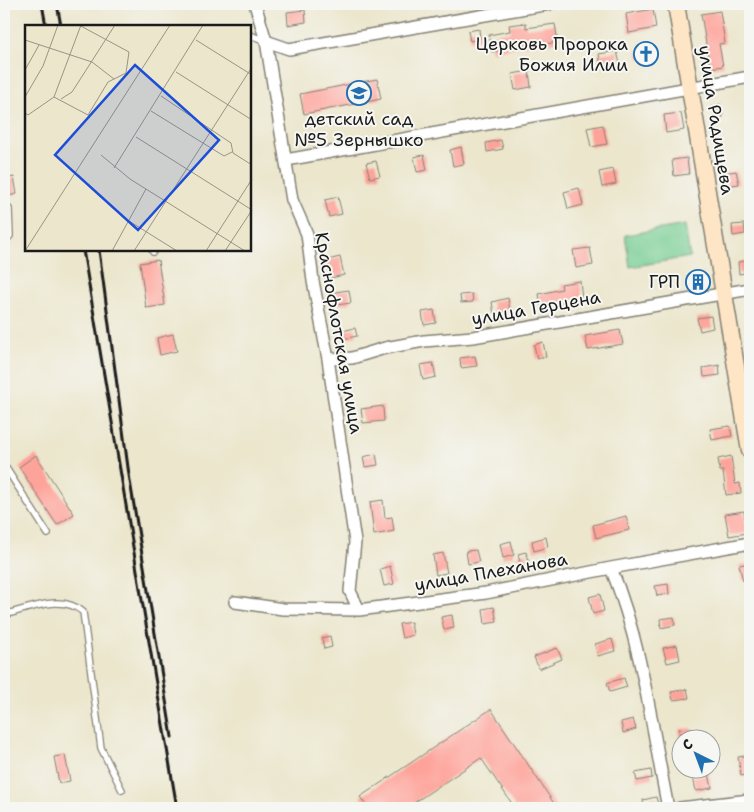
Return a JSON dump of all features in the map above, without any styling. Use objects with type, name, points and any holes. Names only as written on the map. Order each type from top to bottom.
[{"type":"street","name":"Краснофлотская улица","points":[[255,4],[266,41],[292,200],[307,234],[312,280],[328,359],[355,542],[350,591],[359,610]]},
{"type":"street","points":[[266,41],[290,49],[549,4]]},
{"type":"street","name":"улица Радищева","points":[[676,4],[750,450]]},
{"type":"street","points":[[286,160],[750,77]]},
{"type":"street","name":"улица Герцена","points":[[328,359],[352,358],[385,348],[424,341],[473,337],[750,289]]},
{"type":"street","name":"улица Плеханова","points":[[235,602],[283,609],[359,610],[486,593],[750,543]]},
{"type":"street","points":[[611,568],[625,603],[645,688],[668,808]]},
{"type":"street","points":[[680,808],[750,800]]},
{"type":"lane","points":[[251,36],[266,41]]},
{"type":"lane","points":[[4,242],[10,236],[9,209]]},
{"type":"lane","points":[[4,465],[48,534]]},
{"type":"lane","points":[[4,615],[63,602],[76,606],[83,612],[101,748],[122,790]]},
{"type":"green space","points":[[685,225],[690,257],[630,267],[625,235]]},
{"type":"building","points":[[653,9],[656,28],[629,33],[626,14]]},
{"type":"building","points":[[305,10],[306,22],[288,25],[287,12]]},
{"type":"building","points":[[720,11],[725,43],[719,44],[723,66],[710,68],[701,14]]},
{"type":"building","points":[[526,23],[526,28],[555,24],[558,42],[540,45],[540,42],[492,52],[489,35],[510,31],[509,25]]},
{"type":"building","points":[[479,29],[480,39],[470,41],[468,31]]},
{"type":"building","name":"Церковь Пророка Божия Илии","points":[[654,48],[655,57],[639,59],[637,51]]},
{"type":"building","points":[[617,51],[620,64],[601,67],[599,54]]},
{"type":"building","points":[[529,71],[531,87],[515,90],[512,74]]},
{"type":"building","points":[[377,79],[381,99],[304,114],[300,94]]},
{"type":"building","points":[[720,104],[723,117],[715,118],[712,106]]},
{"type":"building","points":[[681,113],[684,130],[666,133],[664,115]]},
{"type":"building","points":[[603,125],[607,144],[591,147],[587,128]]},
{"type":"building","points":[[501,140],[503,149],[487,152],[486,143]]},
{"type":"building","points":[[461,147],[464,164],[453,166],[450,150]]},
{"type":"building","points":[[424,155],[427,170],[417,172],[414,157]]},
{"type":"building","points":[[687,158],[689,174],[674,176],[672,160]]},
{"type":"building","points":[[376,161],[380,176],[370,178],[366,163]]},
{"type":"building","points":[[613,169],[616,184],[602,187],[599,172]]},
{"type":"building","points":[[736,171],[739,184],[726,186],[724,173]]},
{"type":"building","points":[[14,177],[17,194],[4,197],[4,179]]},
{"type":"building","points":[[579,188],[583,205],[568,209],[564,192]]},
{"type":"building","points":[[338,197],[342,214],[329,217],[325,200]]},
{"type":"building","points":[[744,224],[745,234],[733,236],[732,225]]},
{"type":"building","points":[[590,248],[593,265],[576,268],[573,250]]},
{"type":"building","points":[[340,257],[344,275],[331,278],[327,260]]},
{"type":"building","points":[[158,260],[165,305],[146,308],[140,263]]},
{"type":"building","points":[[750,260],[750,272],[739,274],[738,262]]},
{"type":"building","name":"ГРП","points":[[703,274],[705,286],[693,288],[692,276]]},
{"type":"building","points":[[580,281],[582,298],[541,306],[539,294],[562,289],[561,284]]},
{"type":"building","points":[[349,290],[351,303],[336,305],[335,292]]},
{"type":"building","points":[[472,294],[473,302],[461,303],[460,295]]},
{"type":"building","points":[[508,298],[510,311],[494,314],[492,302]]},
{"type":"building","points":[[434,310],[436,323],[424,325],[422,312]]},
{"type":"building","points":[[711,316],[713,328],[700,331],[697,318]]},
{"type":"building","points":[[355,328],[357,336],[343,339],[342,331]]},
{"type":"building","points":[[620,330],[623,344],[588,350],[585,336]]},
{"type":"building","points":[[173,334],[177,351],[160,355],[157,338]]},
{"type":"building","points":[[543,342],[546,357],[537,359],[534,345]]},
{"type":"building","points":[[475,356],[477,366],[461,368],[460,358]]},
{"type":"building","points":[[433,363],[436,377],[423,380],[420,365]]},
{"type":"building","points":[[719,365],[720,375],[704,377],[703,368]]},
{"type":"building","points":[[383,406],[384,421],[363,423],[361,409]]},
{"type":"building","points":[[730,426],[732,436],[712,440],[710,429]]},
{"type":"building","points":[[376,454],[378,465],[365,467],[363,457]]},
{"type":"building","points":[[36,455],[74,514],[57,525],[19,467]]},
{"type":"building","points":[[731,456],[735,484],[740,483],[741,493],[726,495],[723,471],[720,471],[718,459]]},
{"type":"building","points":[[383,500],[385,518],[392,517],[394,531],[374,535],[370,502]]},
{"type":"building","points":[[744,511],[747,533],[729,536],[725,514]]},
{"type":"building","points":[[626,516],[629,530],[596,538],[593,525]]},
{"type":"building","points":[[546,537],[548,547],[534,551],[532,541]]},
{"type":"building","points":[[511,541],[514,555],[503,558],[500,544]]},
{"type":"building","points":[[476,550],[479,562],[468,564],[466,551]]},
{"type":"building","points":[[526,552],[529,564],[521,566],[518,554]]},
{"type":"building","points":[[443,553],[447,573],[436,575],[433,555]]},
{"type":"building","points":[[750,563],[750,579],[743,581],[739,565]]},
{"type":"building","points":[[390,566],[394,584],[384,586],[380,569]]},
{"type":"building","points":[[668,584],[669,594],[657,596],[655,586]]},
{"type":"building","points":[[600,594],[604,611],[593,614],[589,597]]},
{"type":"building","points":[[494,607],[497,622],[485,624],[483,609]]},
{"type":"building","points":[[452,615],[454,628],[444,630],[441,617]]},
{"type":"building","points":[[674,617],[675,625],[661,628],[660,619]]},
{"type":"building","points":[[411,622],[413,635],[402,638],[399,624]]},
{"type":"building","points":[[330,636],[332,647],[324,649],[322,638]]},
{"type":"building","points":[[612,639],[615,651],[598,656],[595,644]]},
{"type":"building","points":[[677,645],[680,660],[667,663],[663,648]]},
{"type":"building","points":[[557,648],[562,659],[539,669],[534,657]]},
{"type":"building","points":[[624,678],[627,687],[610,692],[607,683]]},
{"type":"building","points":[[687,689],[689,698],[673,700],[671,692]]},
{"type":"building","points":[[491,709],[557,808],[515,808],[481,758],[406,808],[368,808],[360,797]]},
{"type":"building","points":[[633,719],[636,729],[623,733],[621,722]]},
{"type":"building","points":[[692,728],[692,730],[679,730]]},
{"type":"building","points":[[65,755],[70,781],[59,783],[54,757]]},
{"type":"building","points":[[750,755],[750,774],[741,776],[738,757]]},
{"type":"building","points":[[651,770],[652,778],[637,781],[635,773]]},
{"type":"building","points":[[694,780],[710,780],[712,788],[696,791]]},
{"type":"building","points":[[656,797],[659,808],[644,808],[643,800]]},
{"type":"railway","points":[[42,4],[46,25]]},
{"type":"railway","points":[[57,4],[61,25]]},
{"type":"railway","points":[[83,251],[177,808]]},
{"type":"railway","points":[[99,251],[129,475],[172,737]]},
{"type":"place","name":"Церковь Пророка Божия Илии","points":[[646,54]]},
{"type":"place","name":"детский сад №5 Зернышко","points":[[359,93]]},
{"type":"place","name":"ГРП","points":[[698,282]]}]
